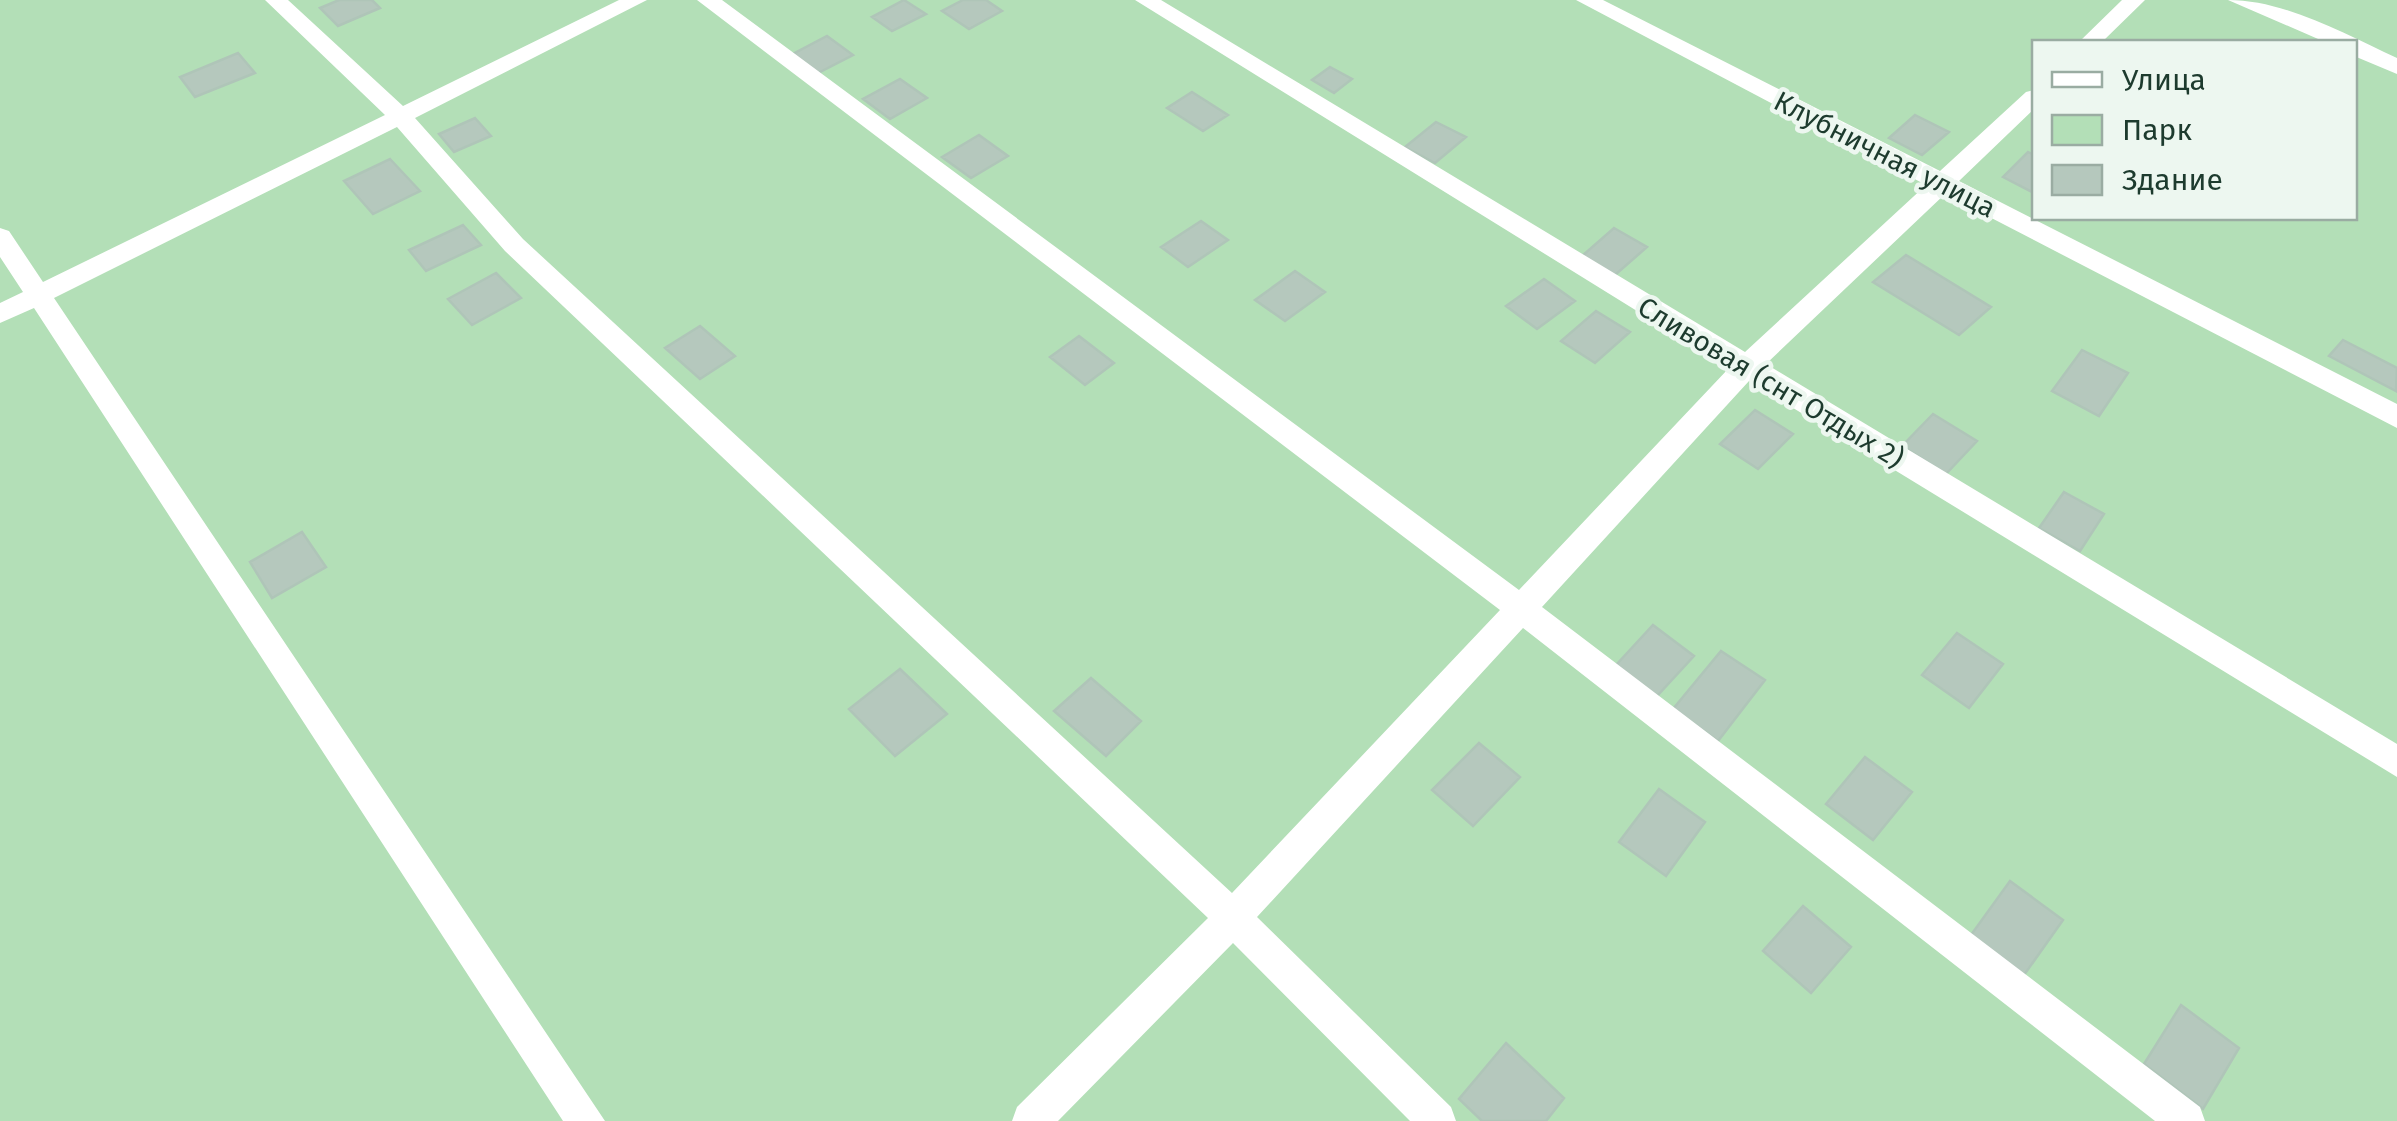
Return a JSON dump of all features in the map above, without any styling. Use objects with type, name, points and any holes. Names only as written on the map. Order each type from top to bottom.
[{"type":"lane","points":[[276,0],[400,116],[514,244],[1233,918],[1437,1121]]},
{"type":"lane","points":[[0,314],[636,0]]},
{"type":"lane","points":[[708,0],[1522,610],[2186,1121]]},
{"type":"lane","name":"Сливовая (снт Отдых 2)","points":[[1146,0],[2397,762]]},
{"type":"lane","name":"Клубничная улица","points":[[1587,0],[2397,416]]},
{"type":"lane","points":[[2092,40],[2134,0]]},
{"type":"lane","points":[[2239,0],[2339,40]]},
{"type":"lane","points":[[2357,49],[2397,67]]},
{"type":"lane","points":[[1031,1121],[1233,918],[1746,368],[2032,99]]},
{"type":"lane","points":[[0,237],[586,1121]]},
{"type":"green space","points":[[0,0],[2397,0],[2397,1121],[0,1121]]},
{"type":"building","points":[[339,0],[372,0],[380,8],[338,26],[320,8]]},
{"type":"building","points":[[904,0],[926,14],[892,31],[872,17]]},
{"type":"building","points":[[963,0],[986,0],[1002,11],[969,29],[942,11]]},
{"type":"building","points":[[827,36],[853,55],[816,74],[791,55]]},
{"type":"building","points":[[238,53],[255,73],[195,97],[180,77]]},
{"type":"building","points":[[1330,67],[1352,79],[1334,93],[1312,80]]},
{"type":"building","points":[[900,79],[927,98],[890,119],[863,99]]},
{"type":"building","points":[[1192,92],[1228,115],[1203,131],[1167,108]]},
{"type":"building","points":[[1915,115],[1949,132],[1922,155],[1889,138]]},
{"type":"building","points":[[475,118],[491,136],[454,152],[439,134]]},
{"type":"building","points":[[1436,122],[1466,137],[1435,163],[1405,147]]},
{"type":"building","points":[[979,135],[1008,156],[971,178],[942,157]]},
{"type":"building","points":[[2028,152],[2032,154],[2032,192],[2003,177]]},
{"type":"building","points":[[390,159],[420,191],[373,214],[344,181]]},
{"type":"building","points":[[1201,221],[1228,240],[1188,267],[1161,247]]},
{"type":"building","points":[[463,225],[481,245],[426,271],[409,250]]},
{"type":"building","points":[[1614,228],[1647,247],[1615,275],[1582,256]]},
{"type":"building","points":[[1906,255],[1991,307],[1959,335],[1873,282]]},
{"type":"building","points":[[1295,271],[1325,292],[1285,321],[1255,300]]},
{"type":"building","points":[[496,273],[521,298],[472,325],[448,299]]},
{"type":"building","points":[[1544,279],[1575,301],[1537,329],[1506,306]]},
{"type":"building","points":[[1596,311],[1630,332],[1595,363],[1561,341]]},
{"type":"building","points":[[700,326],[735,356],[700,379],[665,348]]},
{"type":"building","points":[[1079,336],[1114,363],[1085,385],[1050,357]]},
{"type":"building","points":[[2343,340],[2397,368],[2396,391],[2329,356]]},
{"type":"building","points":[[2082,350],[2128,373],[2099,416],[2052,391]]},
{"type":"building","points":[[1755,410],[1793,434],[1758,469],[1720,444]]},
{"type":"building","points":[[1933,414],[1977,441],[1946,474],[1902,446]]},
{"type":"building","points":[[2064,492],[2104,514],[2080,551],[2039,528]]},
{"type":"building","points":[[302,532],[326,567],[272,598],[250,562]]},
{"type":"building","points":[[1653,625],[1694,656],[1657,696],[1616,665]]},
{"type":"building","points":[[1957,633],[2003,664],[1969,708],[1922,675]]},
{"type":"building","points":[[1721,651],[1765,680],[1718,741],[1673,709]]},
{"type":"building","points":[[900,669],[947,714],[895,756],[849,709]]},
{"type":"building","points":[[1091,678],[1141,721],[1106,756],[1054,711]]},
{"type":"building","points":[[1479,743],[1520,777],[1473,826],[1432,790]]},
{"type":"building","points":[[1865,757],[1912,792],[1873,840],[1826,804]]},
{"type":"building","points":[[1659,789],[1705,822],[1666,876],[1619,842]]},
{"type":"building","points":[[2010,881],[2063,920],[2024,975],[1971,935]]},
{"type":"building","points":[[1803,906],[1851,947],[1811,993],[1763,951]]},
{"type":"building","points":[[2181,1005],[2239,1048],[2203,1109],[2144,1064]]},
{"type":"building","points":[[1506,1043],[1564,1098],[1546,1121],[1482,1121],[1459,1099]]}]
